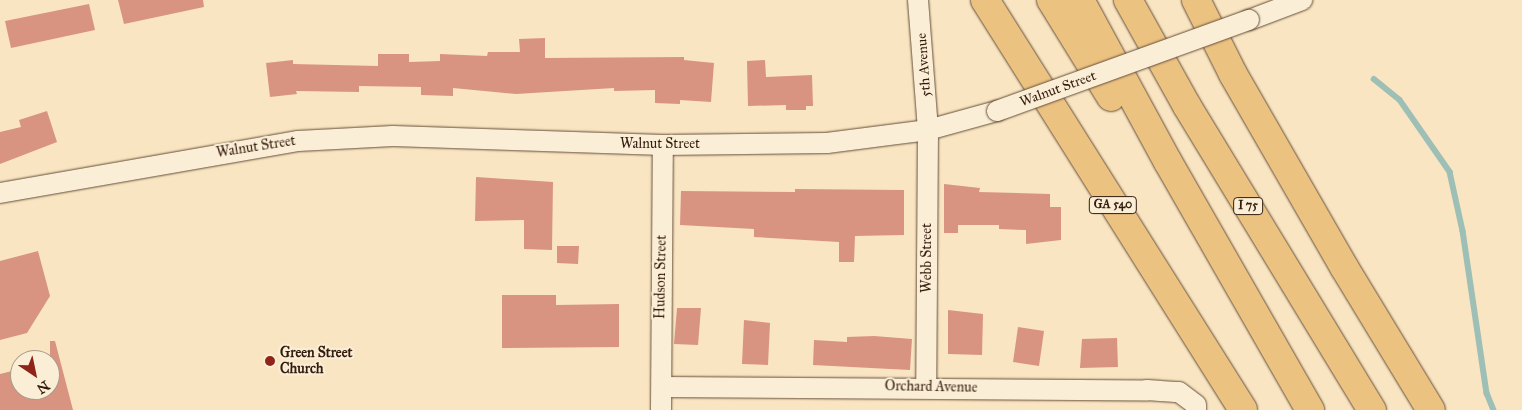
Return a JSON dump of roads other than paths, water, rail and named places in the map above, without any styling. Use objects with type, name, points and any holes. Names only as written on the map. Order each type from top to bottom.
[{"type":"highway","name":"GA 540","points":[[985,0],[1243,410]]},
{"type":"highway","points":[[1051,0],[1118,107],[1168,162]]},
{"type":"highway","points":[[1080,0],[1168,162],[1310,410]]},
{"type":"highway","name":"I 75","points":[[1128,0],[1187,106],[1372,410]]},
{"type":"highway","points":[[1196,0],[1234,74],[1339,258],[1431,410]]},
{"type":"street","name":"5th Avenue","points":[[918,0],[928,130]]},
{"type":"street","name":"Walnut Street","points":[[0,193],[298,141],[392,136],[663,145],[827,143],[928,130],[997,112],[1302,0]]},
{"type":"street","name":"Webb Street","points":[[926,386],[928,130]]},
{"type":"street","name":"Hudson Street","points":[[662,410],[663,145]]},
{"type":"street","name":"Orchard Avenue","points":[[662,387],[926,386],[1179,392],[1196,407]]},
{"type":"waterway","points":[[1374,79],[1400,100],[1450,172],[1463,231],[1487,393],[1494,410]]},
{"type":"place","name":"Green Street Church","points":[[270,361]]}]
